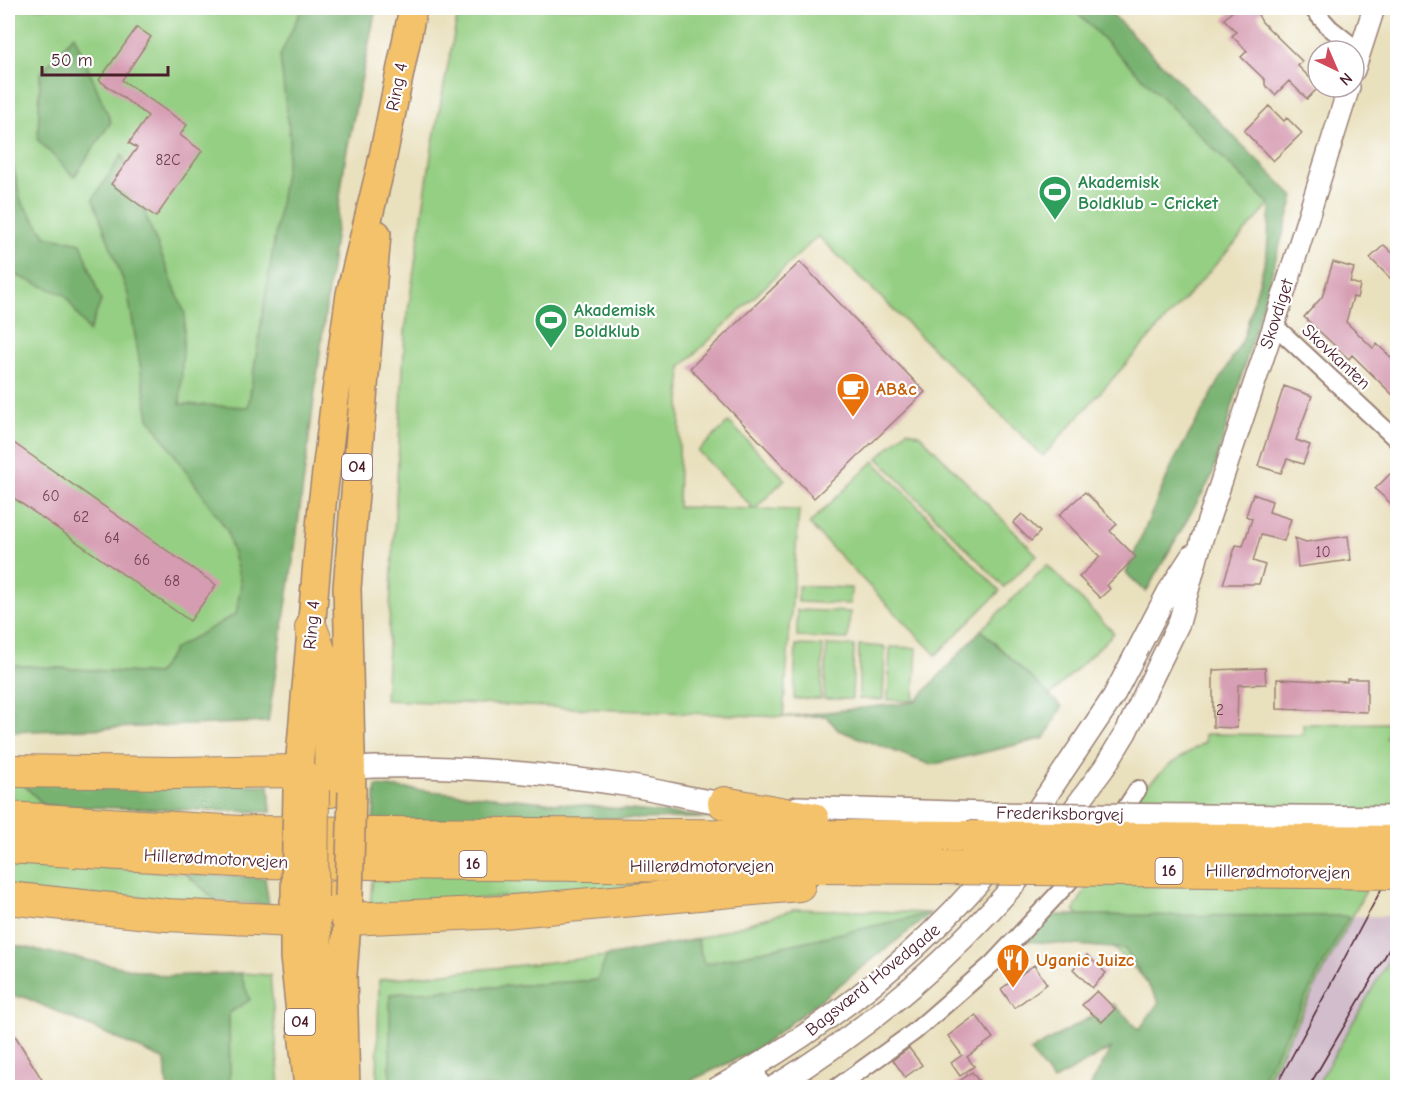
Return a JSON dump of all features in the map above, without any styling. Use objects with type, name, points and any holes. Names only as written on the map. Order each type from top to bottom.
[{"type":"highway","points":[[311,628],[329,678],[325,781],[331,884],[321,907],[326,1068],[338,1088]]},
{"type":"highway","points":[[8,771],[174,773],[325,781]]},
{"type":"highway","points":[[723,803],[905,835]]},
{"type":"highway","name":"Hillerødmotorvejen","points":[[8,818],[241,832],[905,835],[976,825],[1398,842]]},
{"type":"highway","name":"Hillerødmotorvejen","points":[[8,847],[250,862],[1398,873]]},
{"type":"highway","points":[[8,898],[166,915],[321,907],[503,912],[789,886],[940,868]]},
{"type":"main road","name":"Ring 4","points":[[311,628],[323,493],[350,294],[381,166],[413,8]]},
{"type":"main road","name":"Ring 4","points":[[325,781],[347,588],[374,300],[381,166]]},
{"type":"main road","name":"O4","points":[[309,1088],[296,975],[321,907]]},
{"type":"main road","points":[[321,907],[343,975],[346,1088]]},
{"type":"street","points":[[1312,8],[1339,39]]},
{"type":"street","points":[[1364,39],[1374,8]]},
{"type":"street","name":"Skovdiget","points":[[1126,732],[1179,623],[1202,540],[1274,325],[1344,99]]},
{"type":"street","name":"Skovkanten","points":[[1274,325],[1398,441]]},
{"type":"street","name":"Skovdiget","points":[[1088,737],[1113,697],[1168,592],[1202,540]]},
{"type":"street","name":"Bagsværd Hovedgade","points":[[772,1088],[860,1030],[952,952],[989,915],[1040,855],[1104,768],[1126,732]]},
{"type":"street","name":"Bagsværd Hovedgade","points":[[717,1088],[755,1067],[848,1005],[951,916],[1016,840],[1088,737]]},
{"type":"street","name":"Frederiksborgvej","points":[[325,781],[396,766],[509,773],[632,786],[723,803],[976,825],[1398,818]]},
{"type":"street","points":[[836,1088],[914,1032],[998,958],[1098,851],[1138,789]]},
{"type":"street","points":[[755,1067],[763,1088]]},
{"type":"shaded area","points":[[1349,916],[1397,916],[1397,946],[1316,1087],[1258,1088]]},
{"type":"green space","points":[[8,8],[376,8],[345,159],[272,673],[157,674],[8,665]]},
{"type":"green space","points":[[302,8],[376,8],[345,159],[294,555],[268,722],[8,732],[8,665],[157,674],[175,648],[236,614],[241,584],[227,530],[149,418],[128,294],[93,199],[122,155],[185,314],[180,404],[248,407],[290,140],[280,56]]},
{"type":"green space","name":"Akademisk Boldklub","points":[[459,8],[1083,8],[1272,202],[1043,456],[818,236],[681,367],[678,507],[754,509],[698,451],[729,422],[785,479],[755,509],[799,510],[783,717],[385,700],[405,332],[432,148]]},
{"type":"green space","points":[[1072,8],[1106,8],[1294,197],[1212,476],[1146,592],[1126,573],[1173,463],[1243,339],[1267,254],[1270,205]]},
{"type":"green space","points":[[74,35],[111,122],[74,177],[38,140],[40,74]]},
{"type":"green space","points":[[8,142],[21,201],[46,236],[81,243],[101,301],[89,332],[65,295],[10,273],[8,278]]},
{"type":"green space","points":[[907,430],[920,435],[1037,555],[1004,587],[878,458]]},
{"type":"green space","points":[[874,461],[1000,591],[936,655],[809,524]]},
{"type":"green space","points":[[1047,565],[1114,633],[1049,696],[981,630]]},
{"type":"green space","points":[[798,586],[851,588],[850,604],[798,602]]},
{"type":"green space","points":[[797,610],[850,612],[848,639],[797,637]]},
{"type":"green space","points":[[981,630],[1062,707],[1045,738],[931,765],[838,730],[826,716],[783,717],[915,702]]},
{"type":"green space","points":[[796,645],[823,646],[821,699],[794,699]]},
{"type":"green space","points":[[827,645],[854,646],[852,699],[824,699]]},
{"type":"green space","points":[[859,645],[885,647],[883,700],[859,699]]},
{"type":"green space","points":[[890,647],[917,648],[914,701],[888,700]]},
{"type":"green space","points":[[1393,723],[1386,738],[1397,734],[1397,831],[1263,1087],[1185,1087],[1187,1019],[1074,910],[1137,795],[1169,765],[1205,742],[1205,734],[1303,735],[1303,724]]},
{"type":"green space","points":[[8,781],[20,781],[45,806],[8,803]]},
{"type":"green space","points":[[20,781],[269,785],[271,812],[45,806]]},
{"type":"green space","points":[[376,786],[716,818],[373,821]]},
{"type":"green space","points":[[8,857],[186,874],[217,901],[41,893],[8,887]]},
{"type":"green space","points":[[373,871],[760,880],[370,906]]},
{"type":"green space","points":[[186,874],[265,878],[269,905],[217,901]]},
{"type":"green space","points":[[796,909],[932,913],[704,964],[697,939]]},
{"type":"green space","points":[[932,913],[756,1050],[677,1087],[390,1087],[390,994],[597,980],[607,956],[697,939],[704,964]]},
{"type":"green space","points":[[1049,915],[1349,916],[1258,1087],[1090,1087],[1111,1048],[1053,1081],[1030,1051],[1114,1004],[1139,1030],[1159,1002],[1125,949],[1023,941]]},
{"type":"green space","points":[[8,944],[166,976],[240,973],[250,1000],[229,1013],[230,1087],[167,1087],[165,1060],[24,997],[8,997]]},
{"type":"green space","points":[[1397,946],[1397,1087],[1316,1087]]},
{"type":"green space","points":[[607,956],[598,980],[391,994],[390,1087],[377,1088],[379,980]]},
{"type":"green space","points":[[240,973],[270,975],[280,1087],[230,1087],[229,1013],[249,1000]]},
{"type":"building","points":[[1236,8],[1265,8],[1258,15],[1262,22],[1302,61],[1298,66],[1306,74],[1306,98],[1289,81],[1275,95],[1265,85],[1265,80],[1241,57],[1247,51],[1232,36],[1236,32],[1224,19]]},
{"type":"building","points":[[137,27],[151,37],[122,80],[187,125],[180,135],[202,151],[156,217],[111,184],[137,148],[129,143],[148,116],[99,80]]},
{"type":"building","points":[[1269,106],[1284,121],[1287,118],[1302,133],[1273,161],[1244,131]]},
{"type":"building","points":[[1384,245],[1398,258],[1398,286],[1370,258]]},
{"type":"building","points":[[800,262],[925,392],[814,498],[690,368]]},
{"type":"building","points":[[1333,262],[1354,268],[1350,282],[1360,285],[1357,298],[1353,297],[1346,322],[1373,348],[1377,344],[1398,364],[1398,400],[1352,355],[1349,359],[1304,317],[1322,297]]},
{"type":"building","points":[[1284,386],[1312,396],[1296,440],[1310,445],[1303,464],[1287,459],[1281,473],[1258,466]]},
{"type":"building","points":[[8,439],[216,585],[190,621],[8,494]]},
{"type":"building","points":[[1391,473],[1398,479],[1398,510],[1375,489]]},
{"type":"building","points":[[1085,492],[1117,524],[1110,531],[1136,557],[1107,585],[1110,589],[1100,598],[1079,577],[1100,557],[1059,515]]},
{"type":"building","points":[[1253,494],[1272,501],[1269,512],[1291,519],[1284,541],[1261,535],[1253,561],[1265,565],[1259,584],[1223,584],[1236,545],[1243,546],[1252,519],[1246,516]]},
{"type":"building","points":[[1022,514],[1040,532],[1031,541],[1013,523]]},
{"type":"building","points":[[1348,536],[1351,560],[1298,567],[1295,538],[1306,542]]},
{"type":"building","points":[[1265,668],[1266,684],[1238,685],[1237,728],[1213,727],[1213,670]]},
{"type":"building","points":[[1277,679],[1347,682],[1347,679],[1367,679],[1367,712],[1277,709]]},
{"type":"building","points":[[1087,955],[1106,973],[1092,988],[1073,969]]},
{"type":"building","points":[[1034,965],[1047,984],[1014,1008],[1001,989]]},
{"type":"building","points":[[1097,991],[1115,1009],[1102,1022],[1082,1005]]},
{"type":"building","points":[[976,1015],[993,1038],[967,1057],[974,1066],[960,1076],[951,1063],[962,1055],[948,1036]]},
{"type":"building","points":[[8,1024],[47,1088],[8,1088]]},
{"type":"building","points":[[909,1048],[922,1065],[905,1077],[893,1060]]},
{"type":"building","points":[[972,1072],[984,1088],[950,1088]]},
{"type":"tram line","points":[[1275,1088],[1398,858]]},
{"type":"tram line","points":[[1308,1088],[1398,934]]},
{"type":"place","name":"Akademisk Boldklub - Cricket","points":[[1055,221]]},
{"type":"place","name":"Akademisk Boldklub","points":[[551,349]]},
{"type":"place","name":"AB&c","points":[[853,418]]},
{"type":"place","name":"Uganic Juizc","points":[[1013,989]]}]
